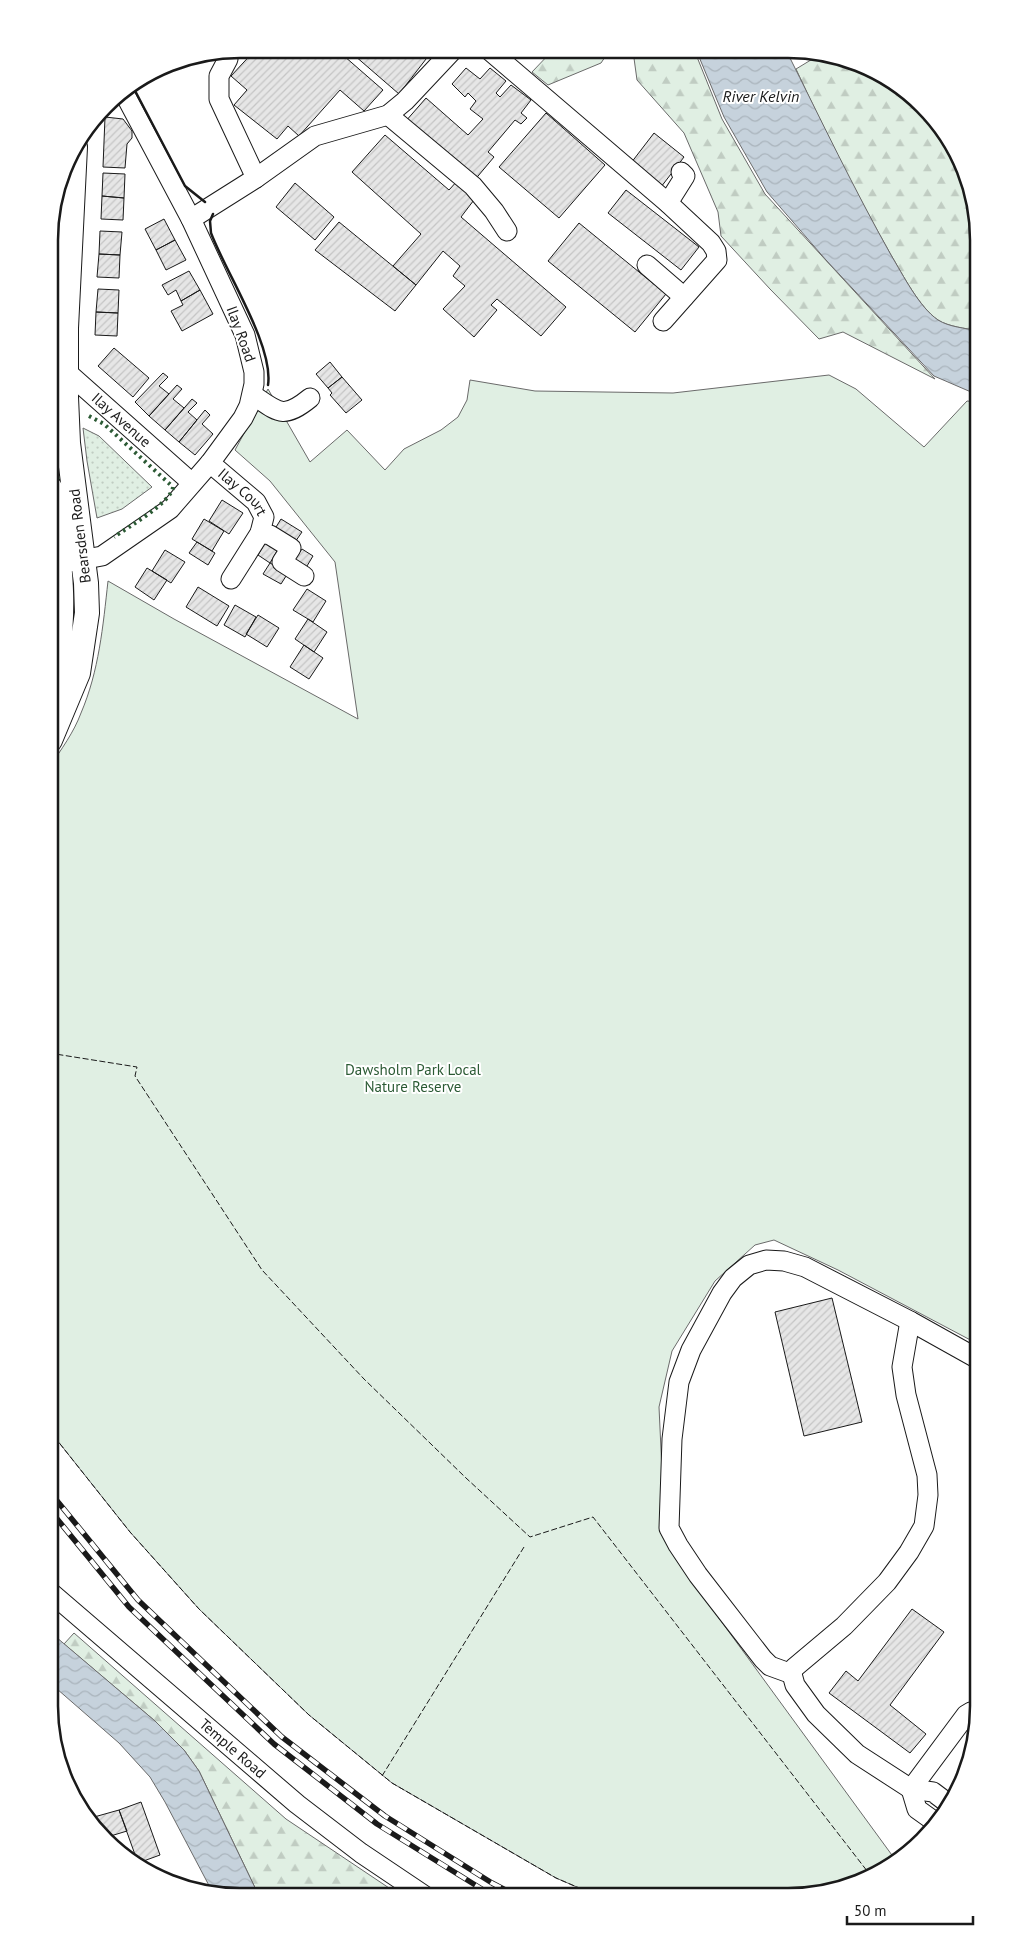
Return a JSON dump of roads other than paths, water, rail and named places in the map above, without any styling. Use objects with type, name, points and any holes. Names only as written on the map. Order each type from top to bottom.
[{"type":"main road","name":"Bearsden Road","points":[[58,649],[61,635],[62,609],[71,562],[68,443],[58,363],[74,164]]},
{"type":"main road","name":"Bearsden Road","points":[[58,516],[87,613],[78,673],[58,721]]},
{"type":"street","points":[[191,219],[256,178],[315,136],[388,115],[405,101],[445,58]]},
{"type":"street","points":[[498,58],[712,243],[716,251],[717,260],[663,321]]},
{"type":"street","points":[[228,59],[219,76],[219,99],[256,178]]},
{"type":"street","name":"Ilay Road","points":[[71,562],[102,556],[170,509],[210,463],[244,418],[253,394],[254,372],[245,335],[191,219],[127,97]]},
{"type":"street","points":[[388,115],[473,186],[494,210],[507,231]]},
{"type":"street","points":[[668,203],[685,176],[681,172]]},
{"type":"street","points":[[647,265],[684,297]]},
{"type":"street","name":"Ilay Avenue","points":[[58,363],[192,483]]},
{"type":"street","points":[[253,394],[279,412],[296,410],[310,398]]},
{"type":"street","name":"Ilay Court","points":[[210,463],[256,502],[264,517],[260,533],[231,579]]},
{"type":"street","points":[[260,533],[270,535],[291,548],[282,562],[304,576]]},
{"type":"street","points":[[792,1674],[770,1666],[763,1658],[698,1575],[678,1545],[670,1528],[672,1440],[679,1382],[684,1365],[722,1293],[733,1278],[749,1265],[766,1260],[784,1261],[805,1267],[910,1320],[970,1354]]},
{"type":"street","points":[[910,1320],[902,1367],[906,1394],[927,1475],[928,1495],[924,1526],[888,1582],[844,1626],[794,1668],[792,1674],[795,1685],[816,1714],[857,1754],[911,1789],[933,1792],[943,1800]]},
{"type":"street","name":"Temple Road","points":[[58,1599],[297,1804],[361,1853],[414,1888]]},
{"type":"street","points":[[911,1789],[962,1719],[969,1713]]},
{"type":"street","points":[[911,1789],[917,1809],[931,1819]]},
{"type":"water","name":"River Kelvin","points":[[699,58],[790,58],[864,205],[906,281],[924,307],[938,320],[952,326],[970,329],[970,392],[934,376],[826,260],[767,192],[724,117]]},
{"type":"water","points":[[58,1639],[155,1721],[184,1750],[199,1771],[255,1888],[209,1886],[150,1777],[119,1743],[58,1690]]},
{"type":"railway","points":[[58,1502],[138,1600],[282,1737],[385,1816],[502,1888]]},
{"type":"railway","points":[[58,1520],[129,1607],[274,1744],[377,1824],[480,1888]]},
{"type":"park label","name":"Dawsholm Park Local Nature Reserve","points":[[413,1078]]}]
